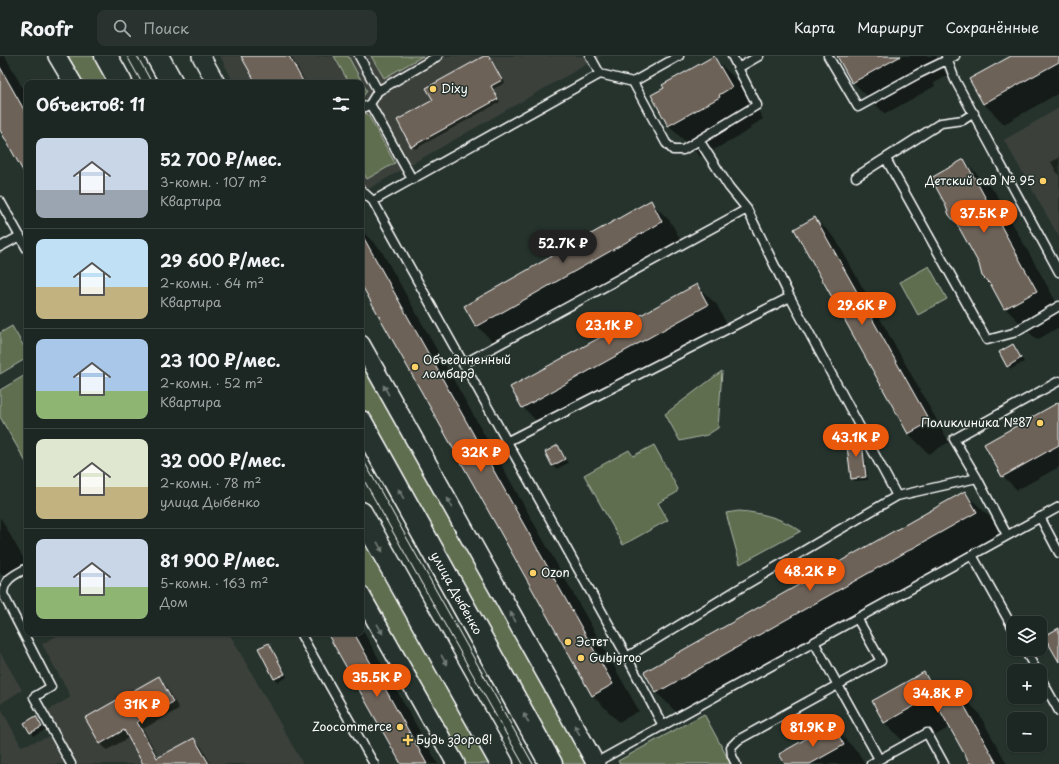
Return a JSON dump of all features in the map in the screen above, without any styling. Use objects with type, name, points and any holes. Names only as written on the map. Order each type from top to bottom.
[{"type":"main road","points":[[106,56],[119,80]]},
{"type":"main road","points":[[157,56],[170,80]]},
{"type":"main road","name":"улица Дыбенко","points":[[364,427],[552,764]]},
{"type":"main road","points":[[364,518],[502,764]]},
{"type":"street","points":[[57,56],[71,80]]},
{"type":"street","points":[[204,57],[215,80]]},
{"type":"street","points":[[364,349],[596,764]]},
{"type":"street","points":[[364,600],[456,764]]},
{"type":"lane","points":[[359,56],[378,91]]},
{"type":"lane","points":[[364,107],[370,104],[378,91],[438,56]]},
{"type":"lane","points":[[590,56],[600,74]]},
{"type":"lane","points":[[373,201],[600,74],[633,82],[679,56]]},
{"type":"lane","points":[[633,82],[666,143],[673,150],[683,150],[758,105],[732,56]]},
{"type":"lane","points":[[738,68],[760,56]]},
{"type":"lane","points":[[828,56],[858,107],[950,57],[955,80],[1059,272]]},
{"type":"lane","points":[[370,104],[412,179]]},
{"type":"lane","points":[[856,177],[941,123],[962,120],[974,113]]},
{"type":"lane","points":[[700,140],[729,187],[746,209],[790,297],[897,496]]},
{"type":"lane","points":[[886,158],[987,340],[1013,333],[1059,306]]},
{"type":"lane","points":[[364,193],[373,201],[627,657],[663,726]]},
{"type":"lane","points":[[0,201],[24,243]]},
{"type":"lane","points":[[463,364],[746,209]]},
{"type":"lane","points":[[0,247],[20,236]]},
{"type":"lane","points":[[506,442],[790,297]]},
{"type":"lane","points":[[1007,536],[977,478],[954,439],[1059,381]]},
{"type":"lane","points":[[627,657],[740,588],[897,496],[977,478]]},
{"type":"lane","points":[[596,764],[1059,507]]},
{"type":"lane","points":[[1040,517],[1059,553]]},
{"type":"lane","points":[[972,555],[1007,618]]},
{"type":"lane","points":[[24,570],[8,579],[4,586],[3,594],[24,635]]},
{"type":"lane","points":[[736,764],[732,756],[731,747],[738,740],[881,661],[857,618]]},
{"type":"lane","points":[[25,636],[51,687],[34,697],[71,764]]},
{"type":"lane","points":[[302,636],[374,764]]},
{"type":"lane","points":[[814,642],[879,759]]},
{"type":"lane","points":[[1047,690],[1059,711]]},
{"type":"lane","points":[[871,764],[927,733],[944,764]]},
{"type":"shaded area","points":[[220,56],[601,56],[364,191],[364,80],[232,80]]},
{"type":"shaded area","name":"Детский сад № 95","points":[[1059,108],[1059,237],[1004,140]]},
{"type":"shaded area","points":[[57,636],[231,636],[303,764],[77,764],[47,711],[71,697],[42,644]]},
{"type":"shaded area","points":[[0,652],[22,690],[0,704]]},
{"type":"shaded area","points":[[0,706],[21,746],[49,737],[64,764],[0,764]]},
{"type":"green space","points":[[68,56],[94,56],[107,80],[81,80]]},
{"type":"green space","points":[[334,56],[348,56],[361,80],[347,80]]},
{"type":"green space","points":[[371,56],[423,56],[384,78]]},
{"type":"green space","points":[[364,85],[367,91],[364,95]]},
{"type":"green space","points":[[367,113],[395,163],[367,179],[364,174],[364,114]]},
{"type":"green space","points":[[929,266],[947,299],[918,315],[900,282]]},
{"type":"green space","points":[[12,326],[24,347],[24,360],[0,374],[0,333]]},
{"type":"green space","points":[[364,365],[587,764],[559,764],[364,413]]},
{"type":"green space","points":[[722,371],[718,428],[707,435],[680,441],[665,414]]},
{"type":"green space","points":[[24,376],[24,459],[0,417],[0,390]]},
{"type":"green space","points":[[654,445],[678,489],[676,493],[658,503],[668,520],[623,545],[584,475],[629,450],[633,456]]},
{"type":"green space","points":[[739,511],[772,517],[801,531],[740,564],[726,513]]},
{"type":"green space","points":[[364,534],[493,764],[465,764],[364,583]]},
{"type":"green space","points":[[704,714],[731,764],[620,764],[618,761]]},
{"type":"building","points":[[241,56],[289,56],[302,80],[254,80]]},
{"type":"building","points":[[484,56],[489,56],[502,80],[491,86],[498,99],[411,147],[397,120],[433,100],[426,88]]},
{"type":"building","points":[[714,56],[732,87],[719,95],[720,97],[668,126],[651,95],[664,88],[662,85]]},
{"type":"building","points":[[837,56],[901,56],[852,83]]},
{"type":"building","points":[[1011,56],[1059,56],[1059,62],[983,104],[969,79]]},
{"type":"building","points":[[0,67],[24,110],[24,173],[0,130]]},
{"type":"building","points":[[964,159],[1037,291],[1004,309],[991,285],[982,276],[979,264],[957,224],[949,215],[945,204],[931,178]]},
{"type":"building","points":[[651,200],[662,222],[476,327],[464,306]]},
{"type":"building","points":[[815,217],[930,422],[908,434],[794,229]]},
{"type":"building","points":[[364,238],[613,684],[592,696],[364,289]]},
{"type":"building","points":[[697,284],[708,305],[522,408],[510,387]]},
{"type":"building","points":[[1013,344],[1021,358],[1007,367],[999,352]]},
{"type":"building","name":"Поликлиника №87","points":[[1059,402],[1059,445],[1002,477],[984,444]]},
{"type":"building","points":[[859,437],[862,442],[866,477],[851,479],[846,438]]},
{"type":"building","points":[[558,445],[565,459],[552,466],[545,452]]},
{"type":"building","points":[[965,491],[977,512],[656,693],[644,672]]},
{"type":"building","points":[[1059,628],[1059,662],[1047,641],[1047,634]]},
{"type":"building","points":[[329,636],[356,636],[427,764],[401,764]]},
{"type":"building","points":[[269,643],[285,674],[274,679],[258,648]]},
{"type":"building","points":[[924,672],[936,693],[952,684],[997,764],[970,764],[932,696],[884,723],[872,701]]},
{"type":"building","points":[[159,676],[173,702],[137,722],[157,758],[194,738],[209,764],[143,764],[124,730],[100,744],[85,718]]},
{"type":"building","points":[[36,716],[42,727],[30,733],[24,723]]},
{"type":"building","points":[[832,724],[844,745],[810,764],[785,764],[779,754]]},
{"type":"tram line","points":[[127,56],[140,80]]},
{"type":"tram line","points":[[137,56],[150,80]]},
{"type":"tram line","points":[[364,461],[533,764]]},
{"type":"tram line","points":[[364,480],[523,764]]},
{"type":"place","name":"Dixy","points":[[433,89]]},
{"type":"place","name":"Детский сад № 95","points":[[1043,181]]},
{"type":"place","name":"Объединенный ломбард","points":[[415,367]]},
{"type":"place","name":"Поликлиника №87","points":[[1040,423]]},
{"type":"place","name":"Ozon","points":[[533,573]]},
{"type":"place","name":"Эстет","points":[[568,642]]},
{"type":"place","name":"Gubigroo","points":[[581,658]]},
{"type":"place","name":"Zoocommerce","points":[[400,727]]},
{"type":"place","name":"Будь здоров!","points":[[408,740]]}]
